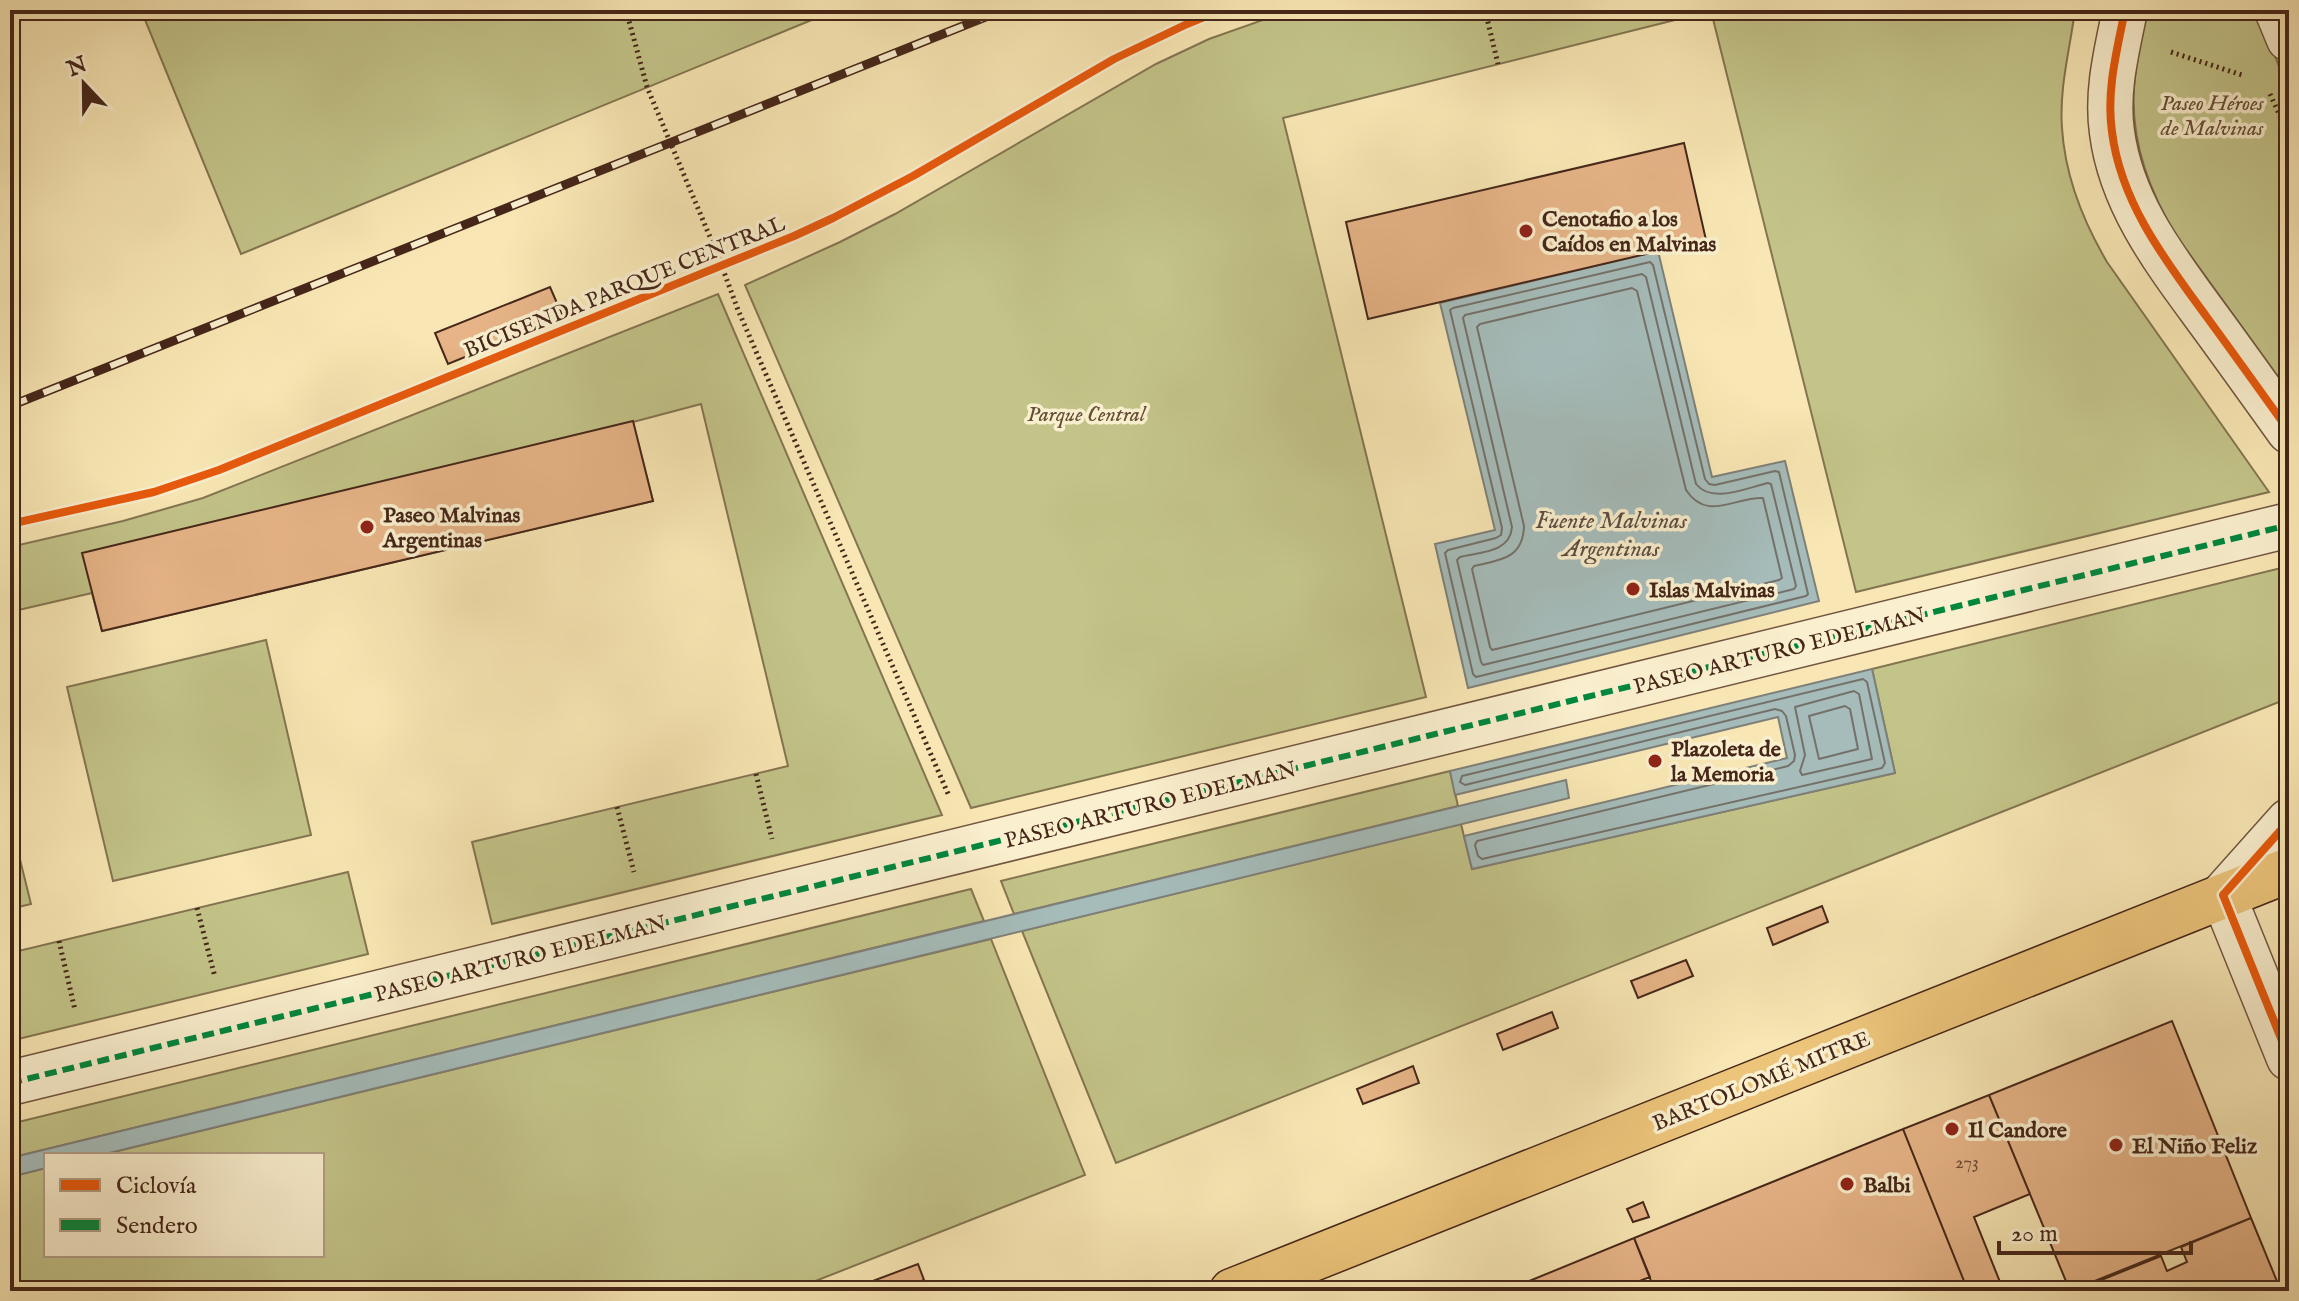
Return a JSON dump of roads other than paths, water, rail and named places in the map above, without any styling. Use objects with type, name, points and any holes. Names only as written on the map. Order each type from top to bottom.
[{"type":"main road","name":"BARTOLOMÉ MITRE","points":[[1232,1291],[2289,870]]},
{"type":"street","points":[[2125,10],[2114,61],[2112,132],[2132,203],[2149,236],[2289,431]]},
{"type":"street","points":[[2277,10],[2289,39]]},
{"type":"street","name":"PASEO ARTURO EDELMAN","points":[[10,1083],[2289,525]]},
{"type":"street","points":[[2289,821],[2223,895],[2289,1058]]},
{"type":"water","name":"Fuente Malvinas Argentinas","points":[[1658,251],[1712,477],[1785,461],[1819,601],[1468,688],[1435,544],[1495,530],[1440,303]]},
{"type":"water","points":[[1872,669],[1895,773],[1472,869],[1464,836],[1787,758],[1778,717],[1455,795],[1450,771]]},
{"type":"water","points":[[1566,780],[1569,798],[109,1153],[44,1153],[44,1168],[10,1177],[10,1158]]},
{"type":"railway","points":[[10,406],[1003,10]]},
{"type":"place","name":"Cenotafio a los Caídos en Malvinas","points":[[1526,231]]},
{"type":"place","name":"Paseo Malvinas Argentinas","points":[[367,527]]},
{"type":"place","name":"Islas Malvinas","points":[[1633,589]]},
{"type":"place","name":"Plazoleta de la Memoria","points":[[1655,761]]},
{"type":"place","name":"Il Candore","points":[[1952,1129]]},
{"type":"place","name":"El Niño Feliz","points":[[2116,1145]]},
{"type":"place","name":"Balbi","points":[[1847,1184]]},
{"type":"park label","name":"Paseo Héroes de Malvinas","points":[[2212,114]]},
{"type":"park label","name":"Parque Central","points":[[1086,413]]}]
